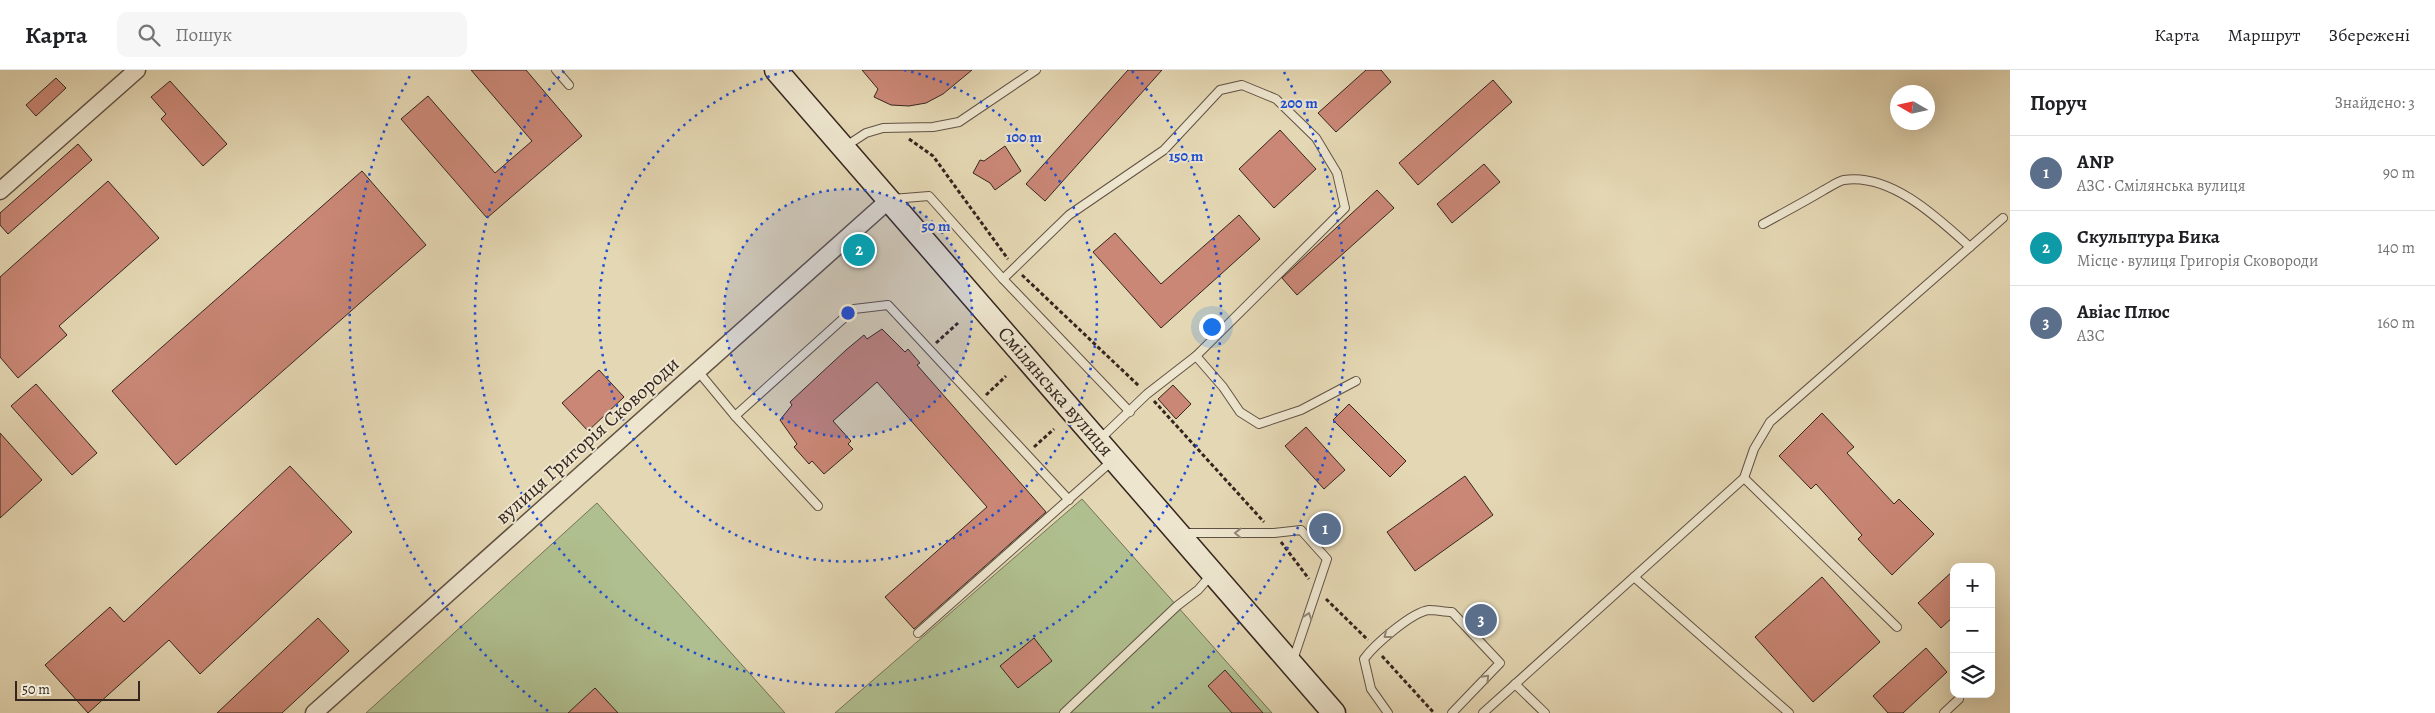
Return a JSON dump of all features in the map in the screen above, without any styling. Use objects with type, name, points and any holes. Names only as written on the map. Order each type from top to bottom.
[{"type":"main road","name":"Смілянська вулиця","points":[[776,70],[1292,662],[1334,713]]},
{"type":"street","points":[[0,191],[137,70]]},
{"type":"street","name":"вулиця Григорія Сковороди","points":[[314,713],[890,199]]},
{"type":"lane","points":[[556,70],[569,84]]},
{"type":"lane","points":[[844,147],[866,133],[883,128],[933,127],[959,122],[1036,70]]},
{"type":"lane","points":[[1003,279],[1069,215],[1164,150],[1220,90],[1242,85],[1276,99],[1316,138],[1337,173],[1345,208],[1196,356],[1147,394],[1099,440]]},
{"type":"lane","points":[[1763,224],[1843,180],[1866,180],[1884,184],[1911,200],[1938,218],[1970,247]]},
{"type":"lane","points":[[890,199],[929,196],[1003,279],[1130,412]]},
{"type":"lane","points":[[1483,713],[1744,478],[1754,449],[1770,422],[2002,218]]},
{"type":"lane","points":[[735,416],[854,309],[888,305],[1069,500]]},
{"type":"lane","points":[[1196,356],[1223,387],[1240,412],[1259,424],[1300,410],[1356,381]]},
{"type":"lane","points":[[697,370],[735,416],[818,506]]},
{"type":"lane","points":[[918,633],[1114,458]]},
{"type":"lane","points":[[1744,478],[1897,626]]},
{"type":"lane","points":[[1179,532],[1274,534],[1301,530],[1327,559],[1292,662]]},
{"type":"lane","points":[[1064,713],[1177,606],[1198,590],[1213,572]]},
{"type":"lane","points":[[1634,577],[1789,713]]},
{"type":"lane","points":[[1388,713],[1371,689],[1364,659],[1374,646],[1400,625],[1427,610],[1452,612],[1500,663],[1452,713]]},
{"type":"lane","points":[[1514,684],[1545,713]]},
{"type":"lane","points":[[1944,713],[1959,699]]},
{"type":"path","points":[[883,128],[906,137],[932,156],[1015,268],[1147,394],[1274,534],[1318,590],[1374,646],[1434,713]]},
{"type":"path","points":[[930,350],[958,323]]},
{"type":"path","points":[[979,402],[1006,376]]},
{"type":"path","points":[[1027,454],[1054,429]]},
{"type":"green space","points":[[1082,499],[1272,713],[835,713]]},
{"type":"green space","points":[[597,503],[785,713],[366,713]]},
{"type":"building","points":[[471,70],[526,70],[582,136],[487,218],[401,119],[428,96],[495,173],[532,141]]},
{"type":"building","points":[[862,70],[972,70],[943,94],[926,103],[909,106],[891,105],[874,97],[878,89]]},
{"type":"building","points":[[1128,70],[1162,70],[1045,201],[1026,184]]},
{"type":"building","points":[[1366,70],[1381,70],[1391,82],[1336,132],[1318,113]]},
{"type":"building","points":[[56,78],[66,88],[36,116],[26,105]]},
{"type":"building","points":[[1493,80],[1512,102],[1418,185],[1399,163]]},
{"type":"building","points":[[170,81],[227,144],[203,166],[161,119],[166,114],[151,97]]},
{"type":"building","points":[[1280,130],[1316,169],[1274,208],[1239,169]]},
{"type":"building","points":[[78,144],[92,160],[8,234],[0,225],[0,213]]},
{"type":"building","points":[[1005,146],[1021,171],[995,190],[990,183],[973,173],[980,160],[984,161]]},
{"type":"building","points":[[1484,164],[1500,182],[1452,223],[1437,204]]},
{"type":"building","points":[[362,171],[426,245],[176,465],[112,391]]},
{"type":"building","points":[[108,181],[159,238],[59,326],[67,335],[18,378],[0,357],[0,277]]},
{"type":"building","points":[[1377,190],[1394,208],[1297,295],[1282,278]]},
{"type":"building","points":[[1239,215],[1260,239],[1161,328],[1093,252],[1115,233],[1161,284]]},
{"type":"building","points":[[882,329],[905,352],[908,349],[920,363],[917,365],[1046,512],[914,629],[885,597],[987,507],[877,382],[833,421],[851,441],[848,444],[853,449],[824,474],[812,461],[809,464],[794,447],[797,444],[780,420],[792,405],[790,402],[846,350],[864,335],[867,339]]},
{"type":"building","points":[[599,370],[624,397],[588,431],[562,403]]},
{"type":"building","points":[[36,384],[97,453],[72,475],[11,406]]},
{"type":"building","points":[[1173,385],[1191,404],[1176,419],[1158,399]]},
{"type":"building","points":[[1349,404],[1406,461],[1390,477],[1333,420]]},
{"type":"building","points":[[1822,413],[1854,447],[1847,453],[1894,504],[1899,499],[1934,534],[1892,575],[1858,539],[1862,535],[1816,484],[1811,489],[1779,456]]},
{"type":"building","points":[[1306,427],[1345,470],[1324,489],[1285,446]]},
{"type":"building","points":[[0,433],[42,480],[0,518]]},
{"type":"building","points":[[290,466],[352,532],[200,674],[169,640],[88,713],[45,665],[110,607],[124,622]]},
{"type":"building","points":[[1465,476],[1493,515],[1415,571],[1387,532]]},
{"type":"building","points":[[1950,574],[1950,620],[1941,628],[1918,603]]},
{"type":"building","points":[[1822,577],[1880,642],[1813,702],[1755,637]]},
{"type":"building","points":[[318,618],[349,651],[282,713],[217,713]]},
{"type":"building","points":[[1034,638],[1052,661],[1018,688],[1000,666]]},
{"type":"building","points":[[1926,648],[1947,672],[1903,713],[1888,713],[1873,696]]},
{"type":"building","points":[[1225,670],[1263,713],[1232,713],[1208,686]]},
{"type":"building","points":[[595,688],[618,713],[568,713]]},
{"type":"place","name":"Cкульптура Бика","points":[[859,250]]},
{"type":"place","name":"ANP","points":[[1325,529]]},
{"type":"place","name":"Авіас Плюс","points":[[1481,620]]}]
